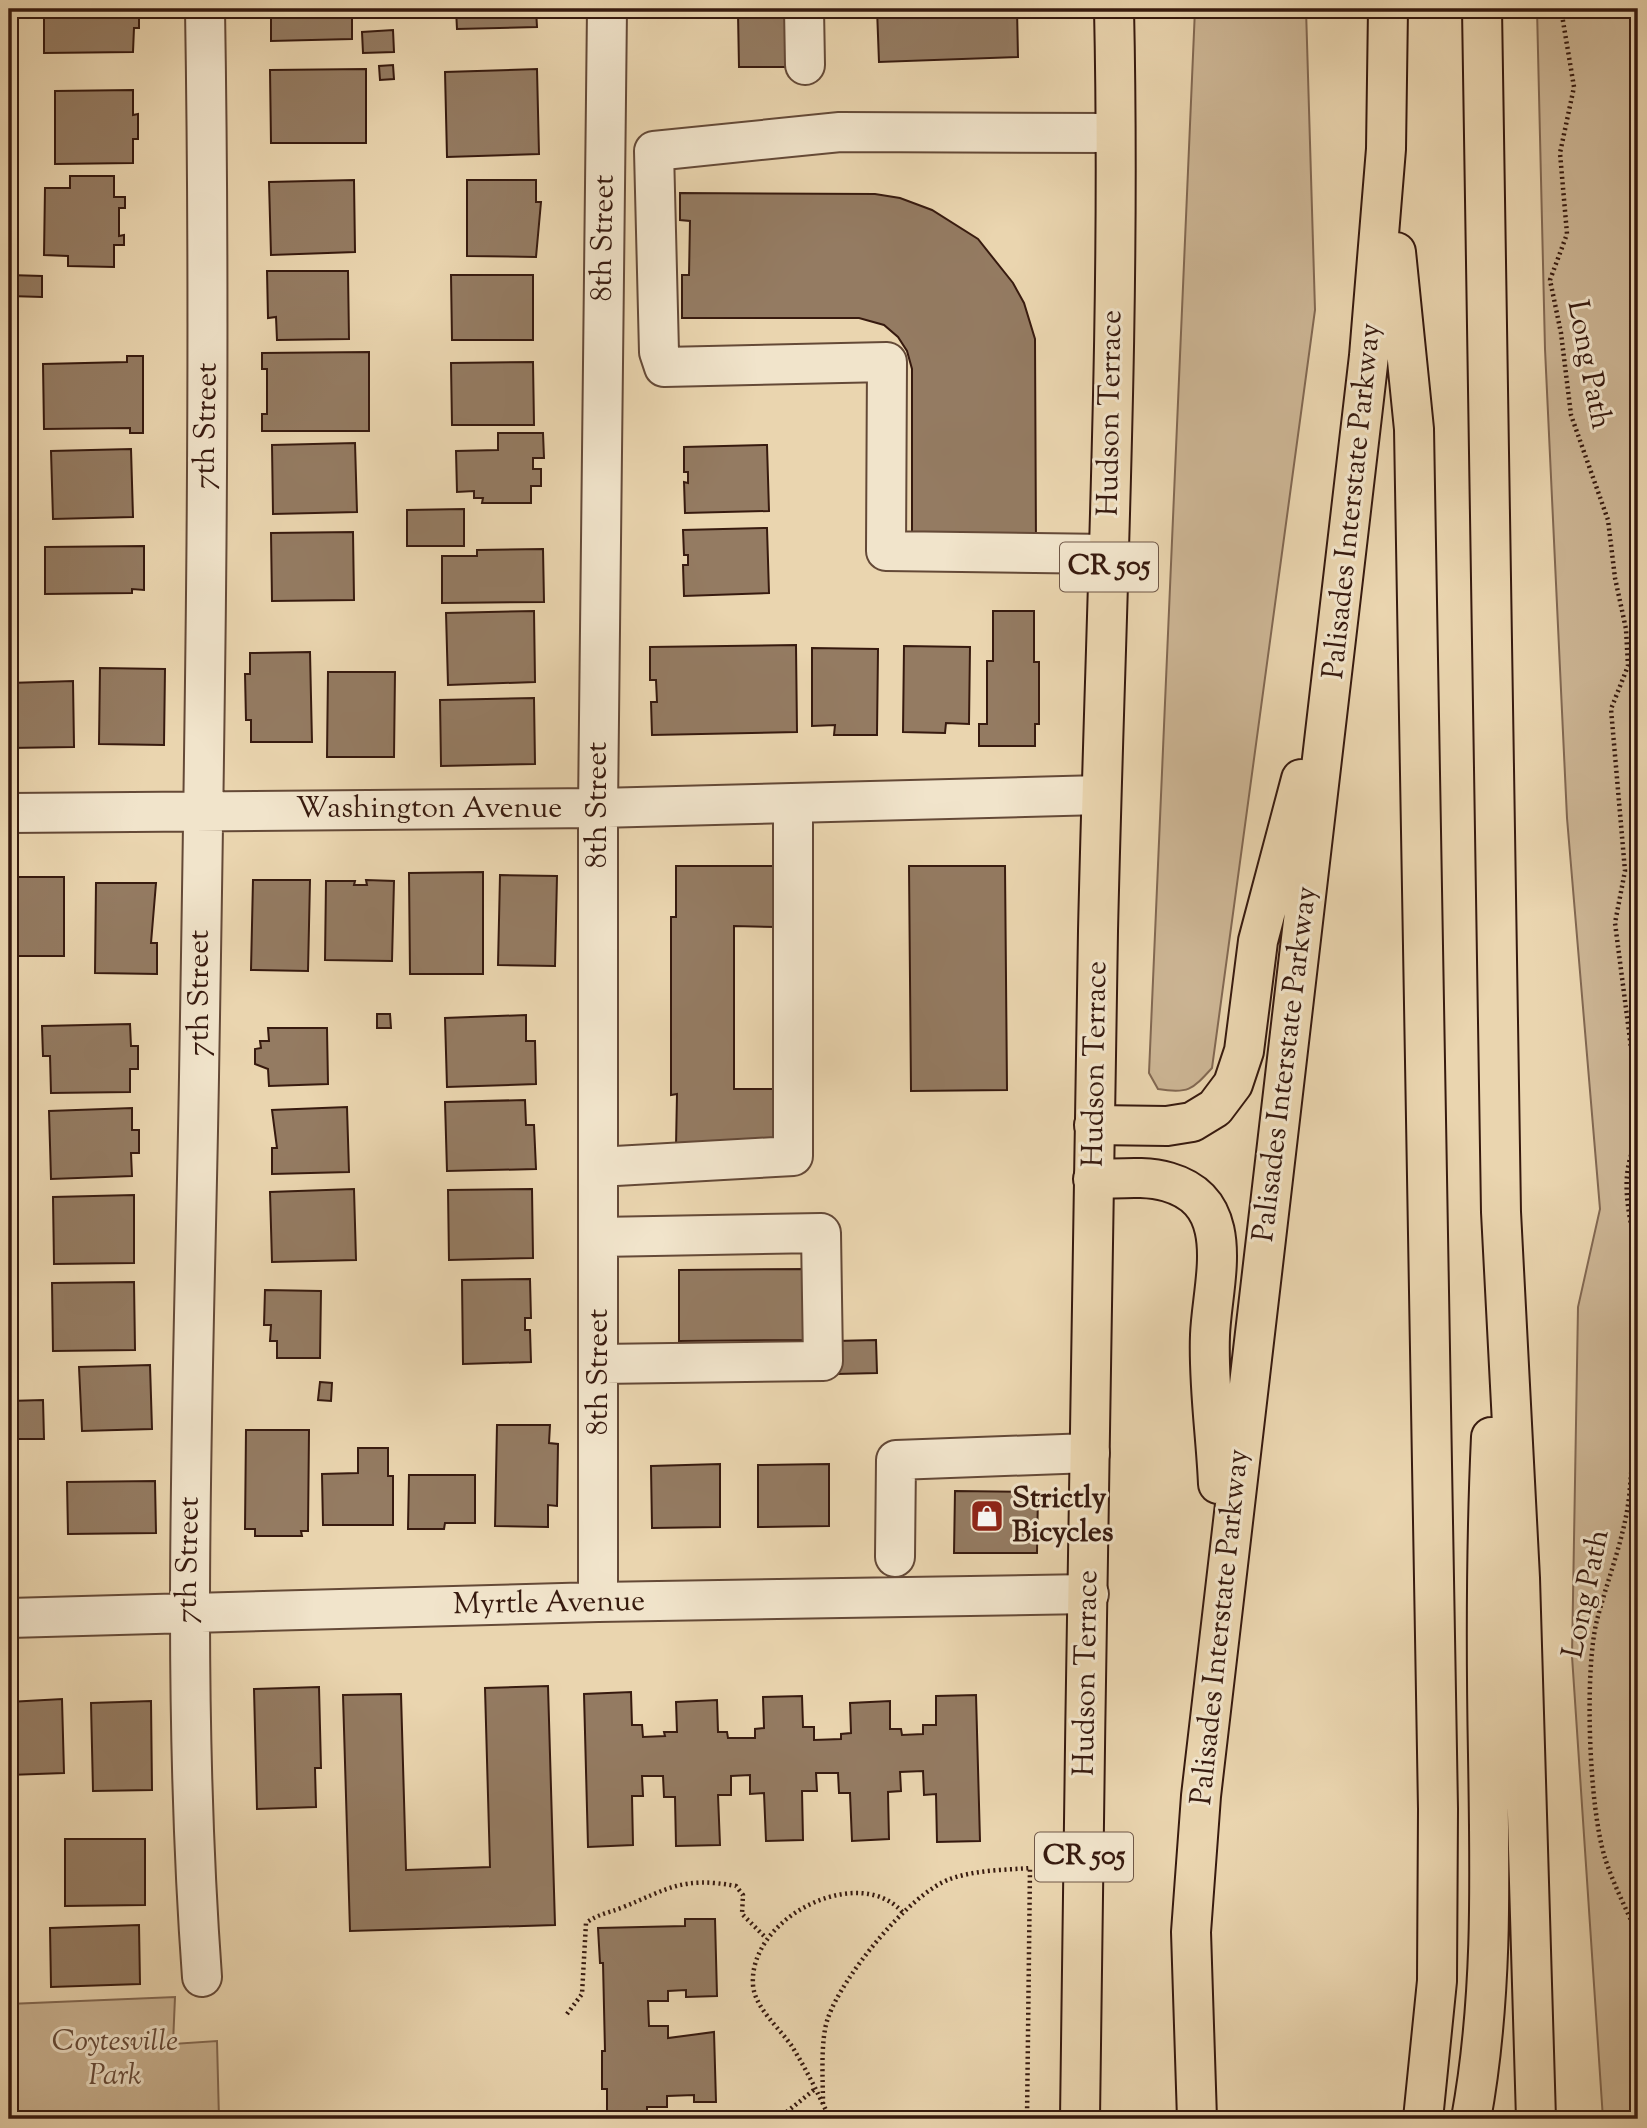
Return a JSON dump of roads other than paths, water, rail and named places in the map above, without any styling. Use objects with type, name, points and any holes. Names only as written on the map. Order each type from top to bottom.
[{"type":"main road","name":"Hudson Terrace","points":[[1080,2119],[1094,1125],[1109,554],[1115,133],[1114,9]]},
{"type":"main road","name":"Palisades Interstate Parkway","points":[[1196,2119],[1191,1932],[1207,1737],[1337,645],[1374,302],[1386,149],[1388,9]]},
{"type":"main road","points":[[1482,9],[1501,1212],[1520,1578],[1536,2119]]},
{"type":"main road","points":[[1386,149],[1414,429],[1438,1834],[1437,1981],[1423,2119]]},
{"type":"main road","points":[[1094,1125],[1167,1126],[1192,1122],[1215,1108],[1233,1084],[1244,1051],[1258,941],[1337,645]]},
{"type":"main road","points":[[1093,1179],[1156,1180],[1178,1186],[1206,1210],[1216,1230],[1218,1256],[1210,1336],[1224,1589]]},
{"type":"main road","points":[[1471,2119],[1483,2043],[1488,1960],[1485,1565],[1501,1212]]},
{"type":"street","name":"7th Street","points":[[202,1977],[188,1614],[199,1073],[209,272],[205,9]]},
{"type":"street","name":"8th Street","points":[[598,1602],[598,807],[607,9]]},
{"type":"street","points":[[804,9],[805,65]]},
{"type":"street","points":[[1109,554],[886,551],[887,362],[664,367],[659,352],[654,151],[840,132],[1115,133]]},
{"type":"street","name":"Washington Avenue","points":[[9,813],[598,807],[1101,795]]},
{"type":"street","points":[[598,1167],[793,1156],[793,803]]},
{"type":"street","points":[[599,1237],[821,1233],[824,1361],[599,1364]]},
{"type":"street","points":[[894,1558],[896,1460],[1090,1453]]},
{"type":"street","name":"Myrtle Avenue","points":[[9,1618],[598,1602],[1089,1594]]},
{"type":"place","name":"Strictly Bicycles","points":[[987,1516]]},
{"type":"park label","name":"Coytesville Park","points":[[115,2059]]}]
